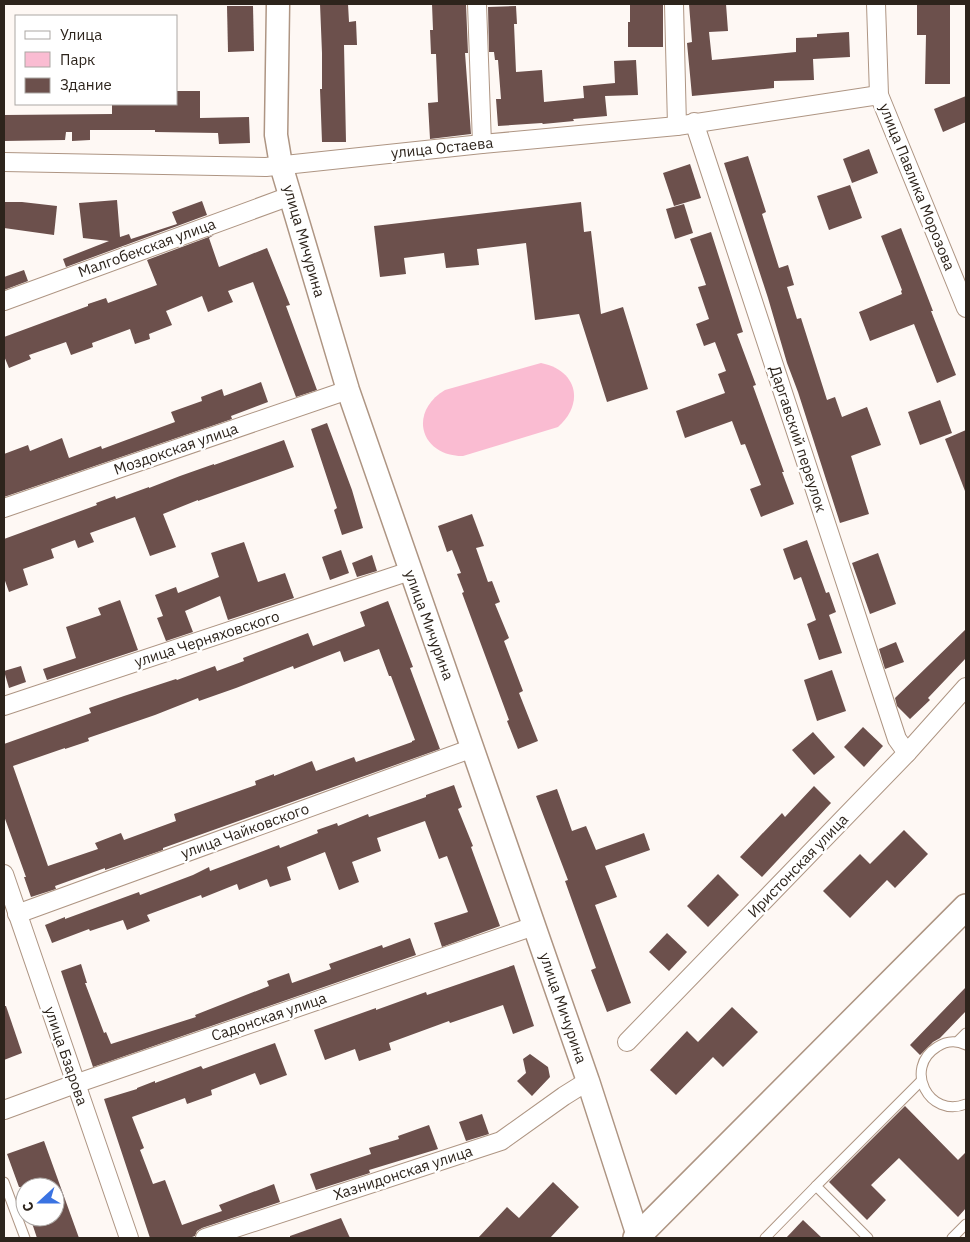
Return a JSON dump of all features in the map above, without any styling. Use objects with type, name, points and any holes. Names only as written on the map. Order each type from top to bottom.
[{"type":"main road","points":[[637,1237],[966,907]]},
{"type":"street","name":"улица Мичурина","points":[[278,4],[276,135],[281,165],[348,390],[588,1081],[637,1237]]},
{"type":"street","points":[[477,4],[482,144]]},
{"type":"street","name":"Даргавский переулок","points":[[674,4],[685,124],[897,739],[907,753]]},
{"type":"street","name":"улица Павлика Морозова","points":[[876,4],[879,95],[966,308]]},
{"type":"street","name":"улица Остаева","points":[[4,162],[256,167],[685,124],[879,95]]},
{"type":"street","name":"Малгобекская улица","points":[[4,301],[290,194]]},
{"type":"street","name":"Моздокская улица","points":[[4,508],[348,390]]},
{"type":"street","name":"улица Черняховского","points":[[4,706],[410,571]]},
{"type":"street","name":"Иристонская улица","points":[[627,1042],[907,753],[966,687]]},
{"type":"street","name":"улица Чайковского","points":[[17,914],[473,748]]},
{"type":"street","name":"улица Бзарова","points":[[4,874],[129,1238]]},
{"type":"street","name":"Садонская улица","points":[[4,1110],[534,926]]},
{"type":"street","name":"Хазнидонская улица","points":[[204,1238],[501,1141],[588,1081]]},
{"type":"lane","points":[[966,1033],[962,1043],[944,1042],[929,1052],[922,1064],[921,1081],[927,1095],[939,1104],[952,1107],[966,1104]]},
{"type":"lane","points":[[765,1238],[921,1081]]},
{"type":"lane","points":[[4,1182],[25,1238]]},
{"type":"lane","points":[[816,1186],[868,1238]]},
{"type":"lane","points":[[952,1238],[966,1224]]},
{"type":"green space","points":[[541,363],[563,373],[573,389],[572,408],[558,427],[463,456],[448,454],[437,449],[429,441],[424,431],[423,421],[426,410],[433,399],[445,390]]},
{"type":"building","points":[[320,4],[348,4],[349,22],[356,21],[357,45],[344,45],[346,142],[322,142]]},
{"type":"building","points":[[432,4],[466,4],[468,53],[465,53],[471,134],[430,139],[428,103],[438,102],[436,54],[431,54],[430,30],[433,30]]},
{"type":"building","points":[[630,4],[663,4],[663,47],[628,47]]},
{"type":"building","points":[[689,4],[726,4],[728,31],[709,32],[712,60],[796,52],[796,38],[817,37],[817,34],[849,32],[850,57],[813,59],[814,80],[774,81],[774,88],[692,96],[687,43],[692,42]]},
{"type":"building","points":[[917,4],[950,4],[950,84],[925,84],[926,35],[917,35]]},
{"type":"building","points":[[227,6],[253,6],[254,51],[228,52]]},
{"type":"building","points":[[516,6],[517,24],[514,24],[516,72],[542,70],[544,102],[584,98],[583,86],[615,83],[614,61],[636,60],[638,95],[605,96],[607,116],[543,124],[498,126],[496,99],[501,99],[498,60],[495,60],[494,52],[489,52],[488,7]]},
{"type":"building","points":[[178,91],[200,91],[200,118],[249,117],[250,143],[219,144],[218,133],[155,132],[155,130],[90,130],[90,140],[72,141],[72,132],[66,132],[65,140],[4,141],[4,115],[112,114],[112,105],[178,105]]},
{"type":"building","points":[[966,96],[966,122],[943,132],[934,109]]},
{"type":"building","points":[[869,149],[878,173],[852,183],[843,159]]},
{"type":"building","points":[[748,156],[766,212],[762,214],[779,268],[788,265],[794,285],[787,287],[797,319],[801,318],[827,400],[835,397],[842,417],[867,407],[881,445],[851,456],[869,514],[840,523],[724,163]]},
{"type":"building","points":[[690,164],[701,198],[674,206],[663,173]]},
{"type":"building","points":[[850,185],[862,218],[829,230],[817,196]]},
{"type":"building","points":[[117,200],[120,237],[129,234],[131,239],[177,224],[172,212],[202,201],[207,215],[66,267],[63,259],[109,241],[83,238],[79,203]]},
{"type":"building","points":[[4,202],[57,206],[54,235],[4,228]]},
{"type":"building","points":[[581,202],[584,232],[591,231],[601,314],[623,307],[648,389],[607,402],[579,314],[535,320],[526,243],[477,249],[479,265],[446,268],[444,253],[404,258],[406,274],[380,277],[374,226]]},
{"type":"building","points":[[684,204],[693,233],[675,239],[666,209]]},
{"type":"building","points":[[901,228],[956,375],[937,383],[914,324],[870,341],[859,312],[902,294],[881,236]]},
{"type":"building","points":[[711,232],[743,332],[737,334],[756,385],[753,386],[794,504],[761,517],[750,489],[761,485],[745,444],[741,445],[732,421],[685,438],[676,411],[725,393],[718,374],[726,371],[715,342],[704,346],[696,324],[709,319],[698,287],[706,285],[690,239]]},
{"type":"building","points":[[214,235],[209,238],[219,267],[267,248],[290,305],[286,306],[317,390],[296,397],[253,282],[228,291],[233,302],[208,312],[202,296],[166,311],[172,325],[149,334],[150,339],[135,344],[130,329],[92,343],[93,347],[71,355],[66,342],[29,355],[31,359],[9,368],[4,356],[4,337],[88,306],[88,304],[106,298],[108,303],[157,285],[147,260]]},
{"type":"building","points":[[24,270],[28,281],[4,290],[4,277]]},
{"type":"building","points":[[261,382],[268,402],[231,416],[232,419],[4,497],[4,454],[28,445],[30,451],[62,438],[69,458],[101,446],[102,449],[175,422],[171,412],[202,401],[201,397],[222,389],[224,396]]},
{"type":"building","points":[[940,400],[952,433],[920,445],[908,412]]},
{"type":"building","points":[[327,423],[352,490],[363,528],[342,535],[334,510],[337,508],[311,429]]},
{"type":"building","points":[[966,430],[966,491],[965,491],[945,439]]},
{"type":"building","points":[[284,440],[294,467],[163,514],[176,547],[150,556],[135,517],[90,533],[94,542],[78,548],[75,540],[51,549],[54,558],[23,569],[28,585],[9,592],[4,578],[4,539],[97,505],[96,503],[115,496],[116,499]]},
{"type":"building","points":[[472,514],[484,546],[476,548],[488,582],[492,581],[500,602],[495,604],[509,638],[504,641],[523,691],[519,693],[538,741],[518,749],[462,593],[464,592],[457,574],[461,573],[452,550],[447,552],[438,526]]},
{"type":"building","points":[[807,540],[826,593],[829,592],[836,612],[829,615],[842,653],[819,660],[807,624],[816,620],[801,577],[794,580],[783,549]]},
{"type":"building","points":[[244,542],[258,582],[285,573],[294,598],[228,620],[220,596],[185,611],[193,632],[166,641],[157,618],[163,616],[155,595],[176,587],[178,593],[219,577],[211,553]]},
{"type":"building","points":[[341,550],[349,573],[330,580],[322,557]]},
{"type":"building","points":[[878,553],[896,604],[870,614],[852,563]]},
{"type":"building","points":[[372,555],[377,571],[357,577],[352,563]]},
{"type":"building","points":[[120,600],[138,650],[47,680],[43,669],[76,658],[66,627],[101,615],[98,608]]},
{"type":"building","points":[[388,601],[413,667],[410,668],[440,749],[163,848],[163,850],[55,886],[56,889],[31,897],[24,877],[26,877],[4,816],[4,744],[91,713],[89,708],[215,666],[217,671],[244,661],[243,658],[308,633],[313,646],[365,626],[360,612]],"holes":[[[379,649],[389,676],[391,676],[415,740],[412,742],[356,762],[354,757],[316,771],[312,761],[274,776],[274,774],[255,781],[256,785],[174,814],[176,821],[124,840],[121,833],[95,843],[98,849],[48,866],[13,766],[89,741],[88,738],[198,698],[199,701],[293,666],[294,669],[340,651],[344,662]]]},
{"type":"building","points":[[966,629],[966,658],[928,698],[930,700],[910,719],[897,706],[895,698]]},
{"type":"building","points":[[896,642],[904,662],[885,669],[879,649]]},
{"type":"building","points":[[21,666],[26,682],[9,688],[4,671]]},
{"type":"building","points":[[832,670],[846,711],[817,721],[804,680]]},
{"type":"building","points":[[863,727],[883,746],[864,767],[844,747]]},
{"type":"building","points":[[813,732],[835,757],[814,775],[792,750]]},
{"type":"building","points":[[454,785],[462,807],[458,809],[473,846],[471,847],[500,926],[442,947],[434,923],[468,912],[447,856],[439,859],[425,821],[377,838],[381,851],[352,862],[359,882],[339,890],[325,852],[287,867],[291,880],[270,887],[267,879],[239,890],[237,884],[202,898],[201,895],[147,915],[150,921],[127,930],[123,920],[90,931],[89,929],[52,943],[45,925],[139,892],[140,895],[209,867],[210,871],[279,845],[280,848],[318,833],[317,830],[337,823],[338,826],[368,814],[369,817]]},
{"type":"building","points":[[814,786],[831,803],[762,877],[740,857],[782,813],[785,817]]},
{"type":"building","points":[[557,789],[572,831],[586,826],[596,850],[644,833],[650,850],[605,866],[617,897],[595,905],[631,1003],[607,1012],[591,970],[596,968],[565,881],[568,880],[536,796]]},
{"type":"building","points":[[904,830],[928,854],[895,888],[887,880],[850,918],[823,891],[860,854],[870,864]]},
{"type":"building","points":[[718,874],[739,895],[708,927],[687,906]]},
{"type":"building","points":[[667,933],[687,952],[669,971],[649,952]]},
{"type":"building","points":[[410,938],[416,955],[93,1067],[61,971],[81,964],[87,983],[85,983],[104,1033],[106,1032],[111,1044],[196,1017],[195,1015],[269,986],[267,981],[289,973],[292,983],[331,969],[329,964],[382,945],[383,948]]},
{"type":"building","points":[[514,965],[534,1026],[513,1034],[503,1005],[450,1023],[449,1021],[389,1043],[391,1050],[359,1061],[355,1049],[325,1060],[314,1030],[376,1008],[376,1010],[426,992],[427,995]]},
{"type":"building","points":[[966,987],[966,1011],[940,1038],[920,1055],[910,1045]]},
{"type":"building","points":[[4,1006],[6,1006],[22,1053],[4,1060]]},
{"type":"building","points":[[732,1007],[758,1032],[723,1067],[713,1057],[676,1095],[650,1070],[687,1031],[698,1042]]},
{"type":"building","points":[[275,1043],[287,1075],[260,1085],[255,1073],[211,1090],[212,1095],[187,1104],[185,1098],[132,1117],[144,1148],[140,1150],[153,1184],[165,1180],[182,1225],[222,1211],[219,1205],[274,1184],[280,1202],[202,1228],[197,1231],[195,1236],[189,1238],[150,1238],[104,1099],[201,1066],[203,1069]]},
{"type":"building","points":[[530,1054],[548,1067],[550,1077],[532,1096],[517,1081],[526,1073],[523,1059]]},
{"type":"building","points":[[905,1106],[958,1160],[966,1152],[966,1208],[958,1217],[899,1158],[871,1185],[886,1200],[867,1220],[829,1182]]},
{"type":"building","points":[[482,1114],[489,1134],[466,1141],[459,1122]]},
{"type":"building","points":[[429,1125],[438,1149],[369,1170],[370,1173],[316,1190],[310,1174],[371,1154],[369,1148],[399,1139],[398,1136]]},
{"type":"building","points":[[44,1141],[57,1177],[15,1177],[7,1154]]},
{"type":"building","points":[[553,1182],[579,1207],[550,1238],[478,1238],[507,1207],[519,1218]]},
{"type":"building","points":[[65,1199],[79,1238],[37,1238],[33,1227],[65,1227]]},
{"type":"building","points":[[341,1218],[350,1238],[290,1238],[290,1236]]},
{"type":"building","points":[[803,1220],[822,1238],[786,1238]]}]
